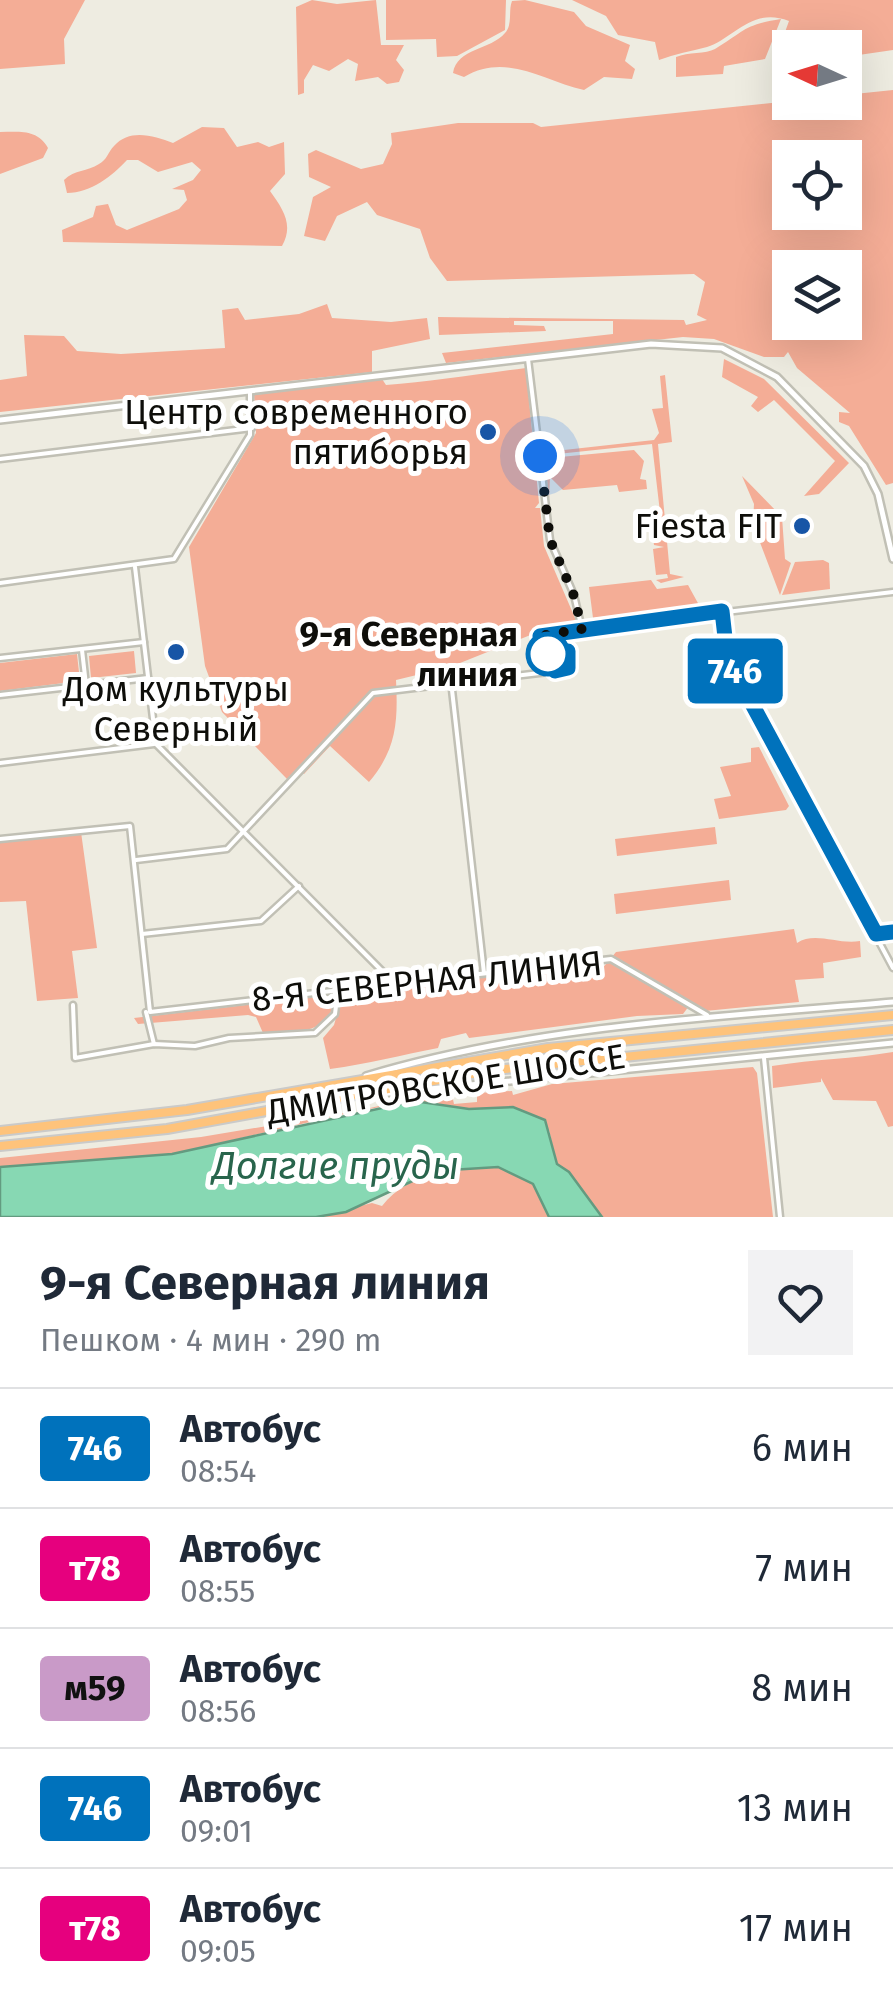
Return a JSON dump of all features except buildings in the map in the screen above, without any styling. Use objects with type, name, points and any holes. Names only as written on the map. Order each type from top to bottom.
[{"type":"highway","name":"ДМИТРОВСКОЕ ШОССЕ","points":[[0,1131],[188,1110],[548,1048],[893,1015]]},
{"type":"highway","name":"ДМИТРОВСКОЕ ШОССЕ","points":[[0,1146],[167,1128],[494,1070],[893,1030]]},
{"type":"street","points":[[0,420],[689,343],[748,358],[776,376],[859,458],[878,494],[893,559]]},
{"type":"street","points":[[528,359],[550,540],[574,596],[582,629]]},
{"type":"street","points":[[0,584],[168,563],[180,553],[252,428],[250,392]]},
{"type":"street","points":[[0,459],[252,428]]},
{"type":"street","points":[[135,567],[156,744],[394,984]]},
{"type":"street","points":[[555,671],[540,636],[893,592]]},
{"type":"street","points":[[722,611],[726,646],[738,678],[893,968]]},
{"type":"street","points":[[136,860],[226,849],[373,693],[555,671],[570,665],[564,632]]},
{"type":"street","points":[[0,658],[144,642]]},
{"type":"street","points":[[82,649],[86,685]]},
{"type":"street","points":[[0,695],[148,678]]},
{"type":"street","points":[[451,682],[484,973]]},
{"type":"street","points":[[0,762],[156,744]]},
{"type":"street","points":[[0,839],[123,824],[133,832],[154,1044]]},
{"type":"street","points":[[142,934],[261,921],[299,886]]},
{"type":"street","points":[[876,934],[893,932]]},
{"type":"street","name":"8-Я СЕВЕРНАЯ ЛИНИЯ","points":[[148,1012],[611,959],[718,1018]]},
{"type":"street","points":[[73,1005],[75,1058],[154,1044],[195,1046],[229,1038],[315,1033],[335,1014],[338,990]]},
{"type":"street","points":[[344,1083],[404,1064],[518,1041],[893,1002]]},
{"type":"street","points":[[677,1022],[691,1006]]},
{"type":"street","points":[[346,1097],[893,1043]]},
{"type":"street","points":[[764,1056],[780,1217]]},
{"type":"shaded area","points":[[0,0],[85,0],[64,39],[65,64],[0,69]]},
{"type":"shaded area","points":[[312,0],[337,4],[376,0],[381,45],[404,45],[396,60],[404,70],[399,82],[387,84],[378,77],[355,81],[358,64],[348,59],[329,71],[313,65],[304,80],[304,93],[298,95],[296,7]]},
{"type":"shaded area","points":[[386,0],[506,0],[505,30],[457,56],[437,57],[436,39],[386,40]]},
{"type":"shaded area","points":[[525,0],[574,12],[586,26],[630,45],[625,61],[635,69],[632,79],[604,77],[584,90],[510,68],[495,67],[464,77],[453,73],[461,59],[505,33],[512,1]]},
{"type":"shaded area","points":[[572,0],[893,0],[893,50],[862,55],[862,30],[786,30],[789,21],[776,17],[744,25],[707,47],[659,60],[655,42],[618,35],[606,16]]},
{"type":"shaded area","points":[[781,19],[777,30],[772,30],[765,59],[724,66],[723,74],[676,77],[676,57],[711,51],[751,26]]},
{"type":"shaded area","points":[[893,90],[893,483],[886,485],[849,426],[839,422],[839,412],[850,413],[797,368],[788,352],[784,357],[764,357],[714,339],[683,337],[446,363],[442,353],[613,334],[613,321],[514,321],[514,325],[544,326],[546,331],[439,335],[438,317],[684,320],[686,325],[707,320],[697,315],[705,282],[694,274],[447,281],[430,258],[420,229],[377,215],[367,202],[337,216],[325,241],[304,236],[313,197],[331,187],[309,177],[308,154],[316,150],[361,169],[383,164],[392,144],[391,133],[458,123],[533,123],[541,127],[772,103],[772,120],[862,120],[862,93]]},
{"type":"shaded area","points":[[202,127],[224,128],[237,147],[258,142],[269,147],[284,142],[285,174],[270,191],[287,224],[282,246],[63,242],[62,230],[93,217],[96,206],[108,204],[116,225],[127,230],[179,209],[187,200],[184,190],[172,189],[193,180],[201,170],[192,162],[158,172],[138,160],[127,160],[100,183],[76,192],[67,193],[64,180],[102,162],[127,137],[150,136],[173,143]]},
{"type":"shaded area","points":[[0,132],[33,135],[48,148],[43,158],[0,174]]},
{"type":"shaded area","points":[[327,304],[332,318],[391,322],[427,318],[430,339],[372,351],[372,372],[0,412],[0,380],[27,376],[24,335],[64,336],[77,351],[121,354],[225,348],[222,310],[238,308],[245,320],[299,314]]},
{"type":"shaded area","points":[[724,359],[764,379],[849,463],[819,494],[804,496],[835,461],[774,400],[758,412],[751,406],[758,397],[722,377]]},
{"type":"shaded area","points":[[526,368],[539,503],[535,508],[540,508],[544,546],[578,625],[563,622],[450,667],[396,680],[394,734],[385,758],[369,782],[330,746],[304,774],[297,769],[287,779],[222,712],[205,666],[189,547],[256,433],[254,395],[382,379],[386,385],[402,384]]},
{"type":"shaded area","points":[[665,375],[672,442],[658,444],[670,574],[684,577],[661,583],[656,580],[668,578],[667,574],[656,575],[653,549],[664,547],[654,545],[650,513],[660,512],[652,444],[548,455],[550,474],[560,457],[634,450],[644,461],[640,479],[646,480],[647,489],[619,492],[617,485],[563,490],[550,477],[549,501],[544,448],[564,450],[654,440],[659,433],[652,409],[663,408],[660,376]]},
{"type":"shaded area","points":[[742,476],[782,517],[785,559],[791,563],[780,595],[753,524],[754,504]]},
{"type":"shaded area","points":[[795,562],[829,563],[830,589],[782,595]]},
{"type":"shaded area","points":[[651,580],[657,589],[688,585],[699,605],[593,618],[589,587]]},
{"type":"shaded area","points":[[134,651],[136,673],[91,678],[89,656]]},
{"type":"shaded area","points":[[77,654],[80,681],[0,691],[0,663]]},
{"type":"shaded area","points":[[759,747],[789,806],[786,810],[719,819],[714,799],[731,796],[720,767],[751,762],[751,748]]},
{"type":"shaded area","points":[[715,827],[717,844],[617,856],[615,839]]},
{"type":"shaded area","points":[[81,832],[97,948],[72,951],[78,998],[37,1001],[26,901],[0,902],[0,842]]},
{"type":"shaded area","points":[[729,880],[731,900],[616,914],[614,894]]},
{"type":"shaded area","points":[[794,929],[797,943],[811,938],[860,941],[861,957],[823,963],[824,978],[795,980],[799,1002],[705,1011],[689,1006],[683,1014],[637,1016],[469,1038],[466,1033],[441,1039],[438,1048],[330,1069],[323,1038],[334,1025],[340,1004],[333,1005],[329,1015],[315,1027],[295,1032],[263,1033],[256,1017],[248,1015],[138,1024],[134,1018],[595,964],[595,969],[601,970],[616,952]]},
{"type":"shaded area","points":[[893,1052],[893,1126],[888,1127],[876,1101],[833,1100],[821,1078],[821,1082],[773,1088],[772,1066]]},
{"type":"shaded area","points":[[753,1067],[757,1073],[773,1217],[602,1217],[569,1172],[557,1165],[549,1130],[513,1107],[469,1109],[429,1102],[398,1104],[452,1095],[454,1104],[477,1102],[477,1093],[512,1091],[513,1095],[552,1084]]},
{"type":"shaded area","points":[[359,1111],[172,1154],[0,1167],[0,1158],[201,1137]]},
{"type":"shaded area","points":[[498,1167],[533,1184],[549,1217],[316,1217],[372,1203],[382,1206],[406,1185],[434,1174]]},
{"type":"water","name":"Долгие пруды","points":[[414,1101],[469,1109],[513,1107],[545,1120],[557,1164],[569,1172],[602,1217],[549,1217],[533,1184],[498,1167],[434,1171],[346,1212],[316,1217],[0,1217],[0,1167],[172,1154]]},
{"type":"bus line","name":"746","points":[[568,651],[570,665],[555,671],[540,636],[722,611],[726,646],[738,678],[876,934],[893,932]]},
{"type":"place","name":"Центр современного пятиборья","points":[[488,432]]},
{"type":"place","name":"Fiesta FIT","points":[[802,526]]},
{"type":"place","name":"Дом культуры Северный","points":[[176,652]]},
{"type":"place","name":"9-я Северная линия","points":[[548,654]]},
{"type":"route","points":[[540,456],[550,540],[578,605],[582,629],[540,636],[548,654]]}]
